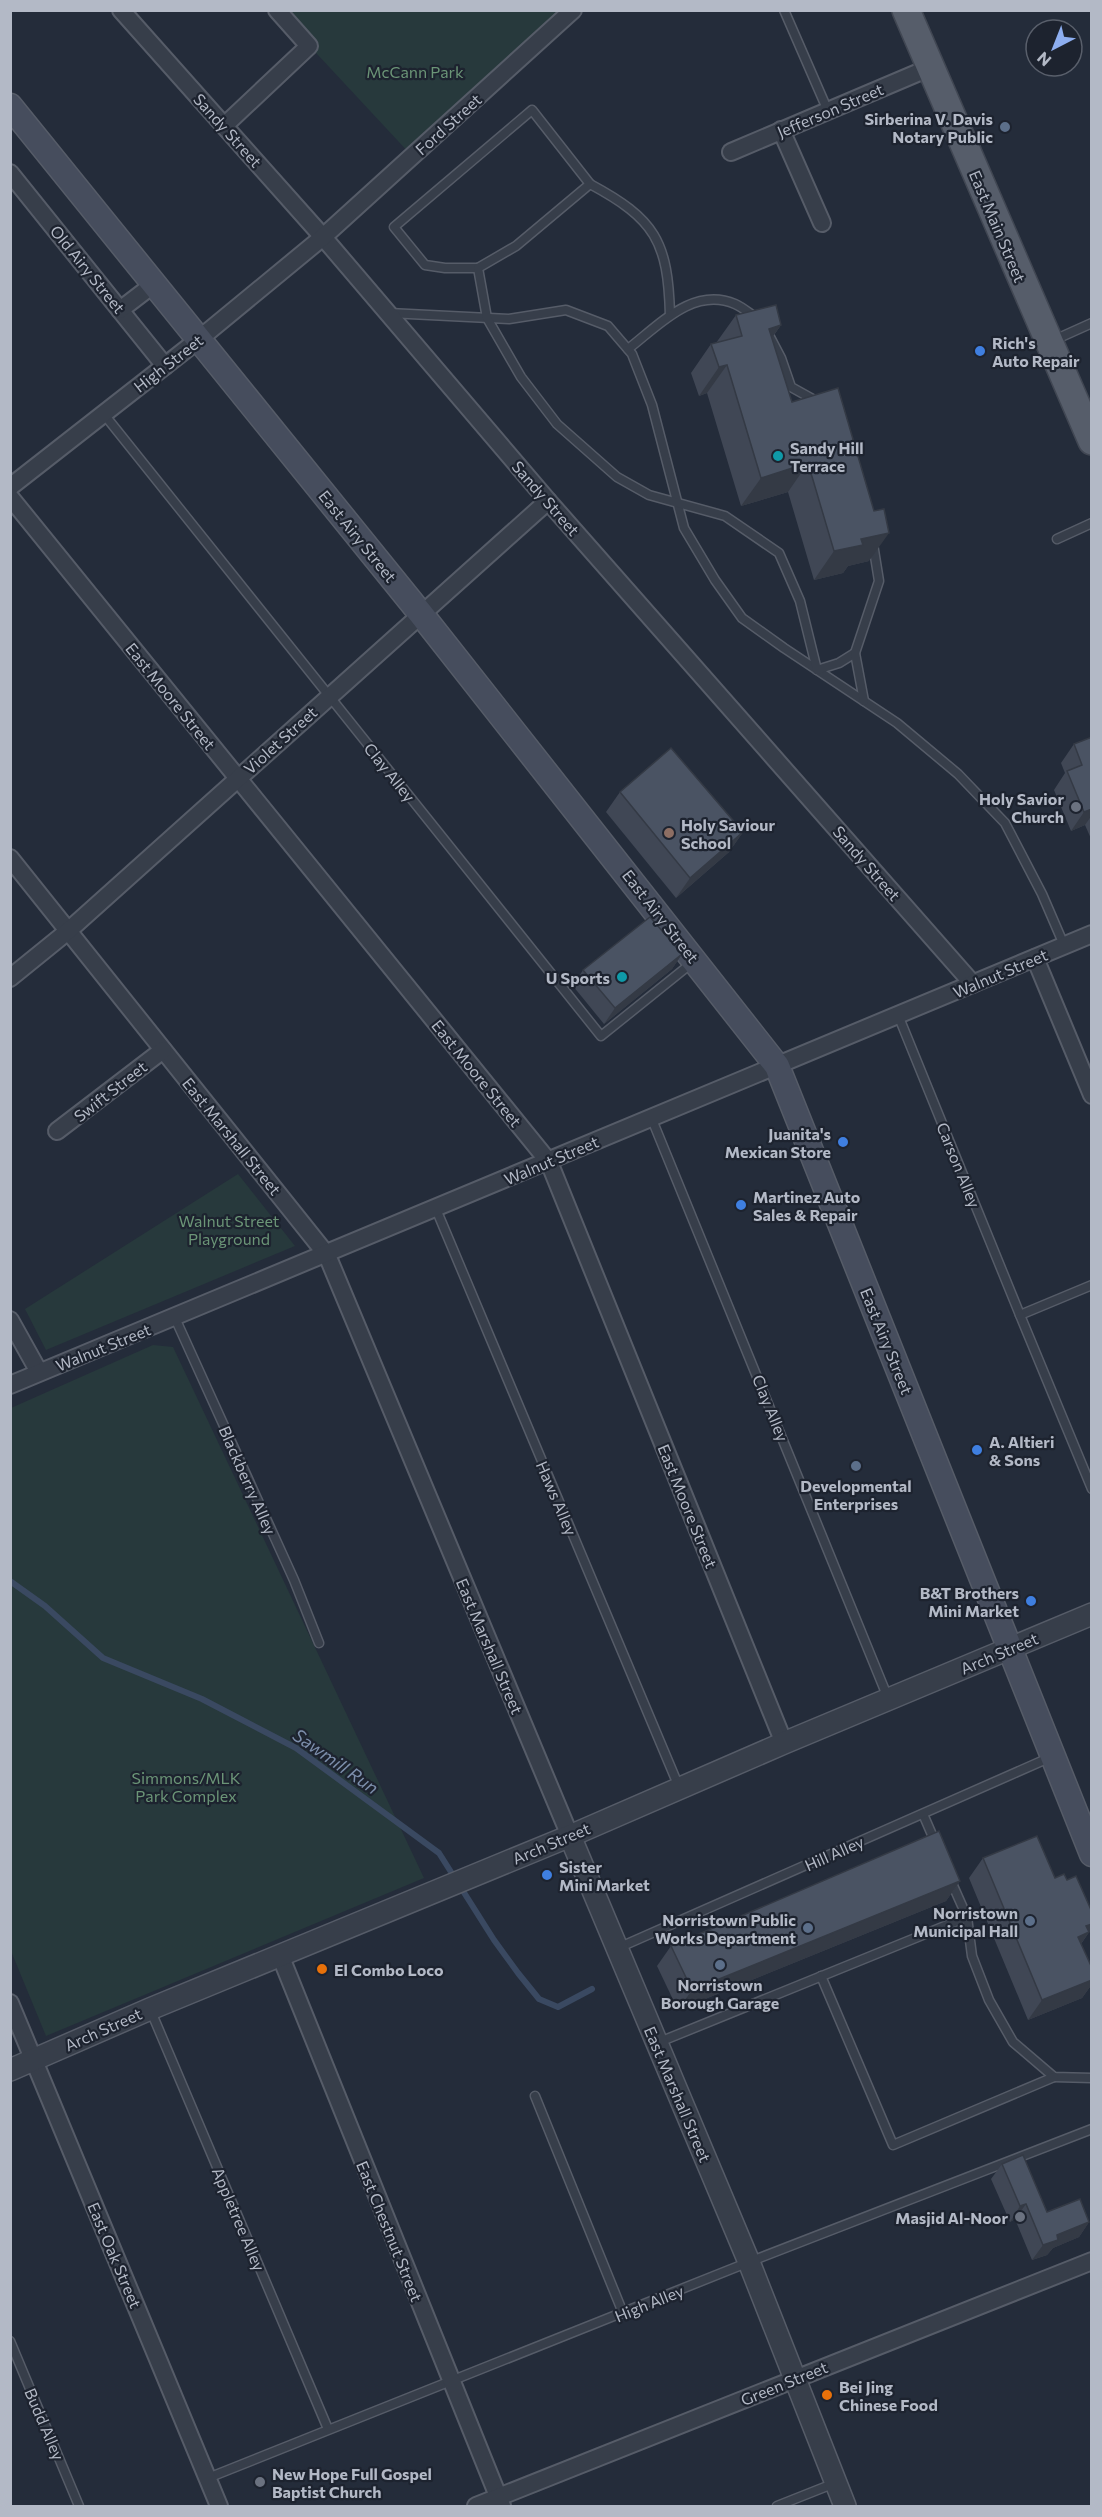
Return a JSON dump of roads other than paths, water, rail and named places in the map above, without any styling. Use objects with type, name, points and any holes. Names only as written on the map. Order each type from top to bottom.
[{"type":"main road","name":"East Main Street","points":[[906,10],[929,68],[1092,441]]},
{"type":"main road","name":"East Airy Street","points":[[10,106],[421,614],[777,1066],[1092,1854]]},
{"type":"street","name":"Sandy Street","points":[[120,10],[323,237],[548,501],[973,984]]},
{"type":"street","points":[[224,126],[309,46],[277,10]]},
{"type":"street","name":"Ford Street","points":[[323,237],[573,10]]},
{"type":"street","name":"Jefferson Street","points":[[731,152],[929,68]]},
{"type":"street","points":[[782,130],[822,223]]},
{"type":"street","name":"Old Airy Street","points":[[10,173],[165,366]]},
{"type":"street","name":"High Street","points":[[10,487],[198,340],[323,237]]},
{"type":"street","points":[[120,310],[154,284]]},
{"type":"street","name":"East Moore Street","points":[[10,497],[549,1162],[784,1743]]},
{"type":"street","name":"Violet Street","points":[[10,978],[68,931],[548,501]]},
{"type":"street","name":"East Marshall Street","points":[[10,858],[327,1255],[749,2262],[845,2506]]},
{"type":"street","name":"Walnut Street","points":[[10,1385],[327,1255],[1092,934]]},
{"type":"street","points":[[1035,958],[1092,1095]]},
{"type":"street","name":"Swift Street","points":[[57,1131],[163,1050]]},
{"type":"street","points":[[10,1320],[39,1372]]},
{"type":"street","name":"Arch Street","points":[[10,2070],[150,2009],[570,1836],[679,1787],[1092,1614]]},
{"type":"street","name":"East Chestnut Street","points":[[280,1955],[501,2502]]},
{"type":"street","name":"East Oak Street","points":[[10,2003],[219,2506]]},
{"type":"street","name":"Green Street","points":[[476,2506],[501,2502],[795,2378],[1092,2262]]},
{"type":"lane","points":[[784,10],[828,111]]},
{"type":"lane","points":[[590,184],[516,246],[478,268],[445,268],[425,265],[394,226],[532,110],[590,184],[633,210],[651,229],[661,247],[666,265],[670,315]]},
{"type":"lane","points":[[478,268],[486,318],[521,377],[557,424],[617,477],[649,495],[725,516],[779,553],[800,601],[817,670]]},
{"type":"lane","points":[[628,349],[670,315],[690,304],[711,300],[734,303],[756,317],[768,333],[781,358],[791,387],[817,400],[823,407]]},
{"type":"lane","points":[[388,313],[509,319],[566,310],[608,326],[632,354],[652,405],[684,528],[715,580],[742,618],[897,723],[958,774],[1005,823],[1042,894],[1064,945]]},
{"type":"lane","points":[[1048,342],[1092,323]]},
{"type":"lane","name":"Clay Alley","points":[[103,413],[601,1036],[695,960]]},
{"type":"lane","points":[[1057,539],[1092,523]]},
{"type":"lane","points":[[864,700],[855,653],[879,581],[869,529]]},
{"type":"lane","points":[[817,670],[839,663],[855,653]]},
{"type":"lane","name":"Carson Alley","points":[[898,1016],[1092,1489]]},
{"type":"lane","name":"Clay Alley","points":[[651,1118],[889,1699]]},
{"type":"lane","name":"Haws Alley","points":[[436,1209],[679,1787]]},
{"type":"lane","points":[[1020,1315],[1092,1285]]},
{"type":"lane","name":"Blackberry Alley","points":[[175,1318],[294,1580],[320,1643]]},
{"type":"lane","name":"Hill Alley","points":[[617,1949],[1052,1757]]},
{"type":"lane","points":[[923,1814],[940,1855]]},
{"type":"lane","points":[[949,1876],[967,1917],[972,1956],[989,2000],[1013,2042],[1054,2078]]},
{"type":"lane","points":[[656,2043],[967,1917]]},
{"type":"lane","points":[[821,1976],[893,2145],[1054,2078],[1092,2078]]},
{"type":"lane","name":"Appletree Alley","points":[[150,2009],[328,2429]]},
{"type":"lane","points":[[535,2096],[623,2313]]},
{"type":"lane","name":"High Alley","points":[[208,2478],[749,2262],[1092,2129]]},
{"type":"lane","name":"Budd Alley","points":[[10,2341],[79,2506]]},
{"type":"lane","points":[[777,2506],[836,2483]]},
{"type":"waterway","name":"Sawmill Run","points":[[10,1581],[45,1606],[103,1658],[202,1699],[296,1748],[439,1853],[494,1940],[539,1999],[558,2007],[592,1989]]},
{"type":"place","name":"Sirberina V. Davis Notary Public","points":[[1005,127]]},
{"type":"place","name":"Rich's Auto Repair","points":[[980,351]]},
{"type":"place","name":"Sandy Hill Terrace","points":[[778,456]]},
{"type":"place","name":"Holy Savior Church","points":[[1076,807]]},
{"type":"place","name":"Holy Saviour School","points":[[669,833]]},
{"type":"place","name":"U Sports","points":[[622,977]]},
{"type":"place","name":"Juanita's Mexican Store","points":[[843,1142]]},
{"type":"place","name":"Martinez Auto Sales & Repair","points":[[741,1205]]},
{"type":"place","name":"A. Altieri & Sons","points":[[977,1450]]},
{"type":"place","name":"Developmental Enterprises","points":[[856,1466]]},
{"type":"place","name":"B&T Brothers Mini Market","points":[[1031,1601]]},
{"type":"place","name":"Sister Mini Market","points":[[547,1875]]},
{"type":"place","name":"Norristown Municipal Hall","points":[[1030,1921]]},
{"type":"place","name":"Norristown Public Works Department","points":[[808,1928]]},
{"type":"place","name":"Norristown Borough Garage","points":[[720,1965]]},
{"type":"place","name":"El Combo Loco","points":[[322,1969]]},
{"type":"place","name":"Masjid Al-Noor","points":[[1020,2217]]},
{"type":"place","name":"Bei Jing Chinese Food","points":[[827,2395]]},
{"type":"place","name":"New Hope Full Gospel Baptist Church","points":[[260,2482]]},
{"type":"park label","name":"McCann Park","points":[[415,71]]},
{"type":"park label","name":"Walnut Street Playground","points":[[229,1229]]},
{"type":"park label","name":"Simmons/MLK Park Complex","points":[[186,1786]]}]
